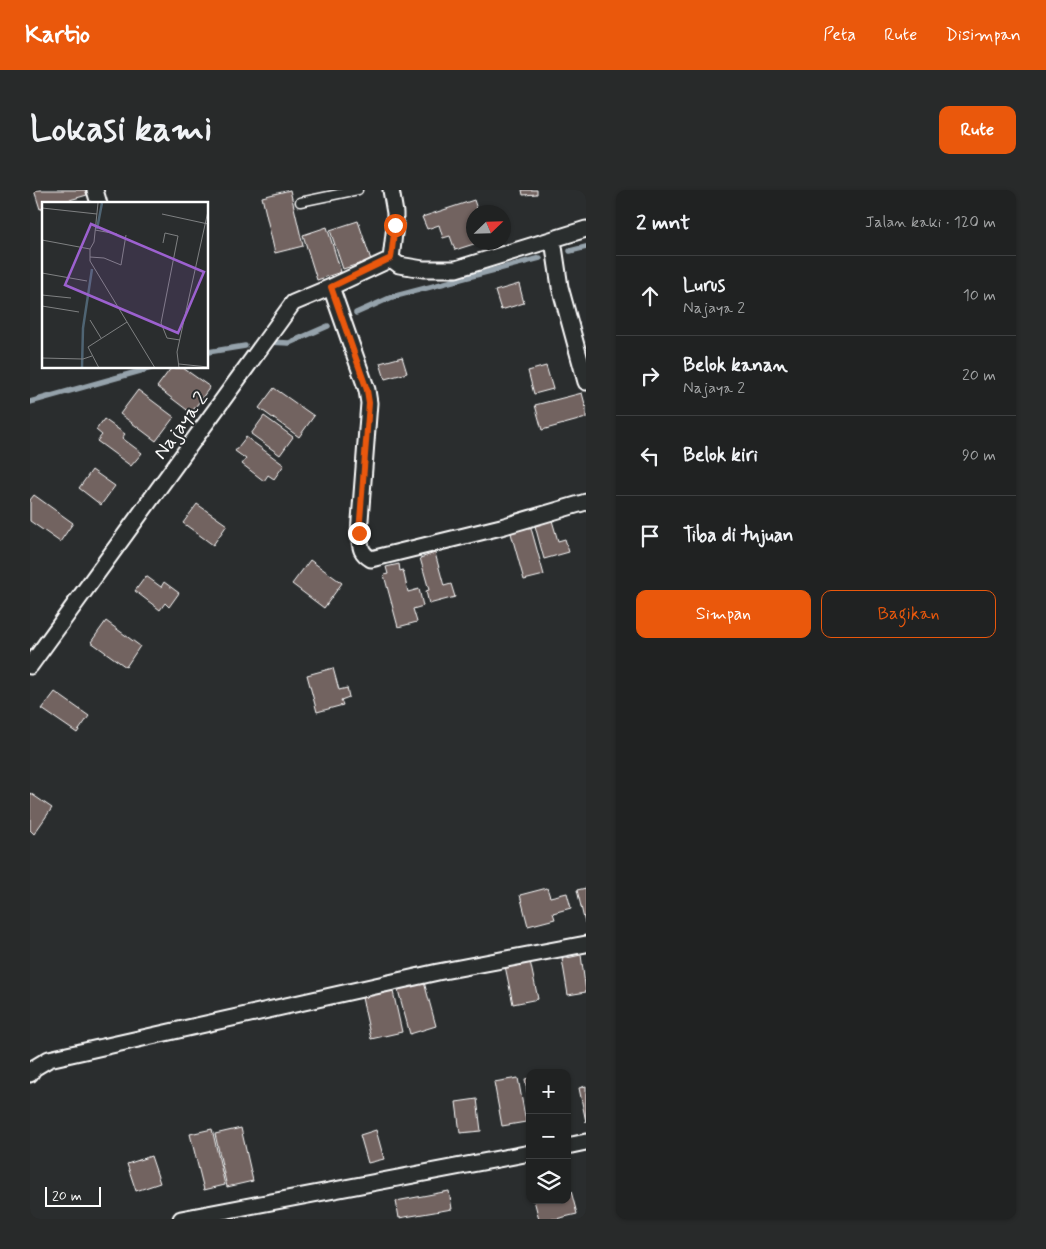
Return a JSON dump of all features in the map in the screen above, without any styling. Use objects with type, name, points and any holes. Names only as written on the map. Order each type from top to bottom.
[{"type":"street","points":[[391,190],[395,219],[391,258],[399,265],[423,269],[456,269],[586,230]]},
{"type":"street","points":[[553,240],[560,287],[586,382]]},
{"type":"street","name":"Najaya 2","points":[[30,666],[293,303],[391,258]]},
{"type":"street","points":[[331,287],[367,390],[369,403],[359,533],[364,555],[371,559],[501,527],[586,502]]},
{"type":"street","points":[[30,1074],[34,1068],[49,1059],[438,972],[586,944]]},
{"type":"street","points":[[571,1145],[586,1142]]},
{"type":"street","points":[[181,1219],[526,1154]]},
{"type":"lane","points":[[300,202],[358,190]]},
{"type":"building","points":[[34,190],[85,190],[87,195],[63,202],[42,202],[42,208],[40,209]]},
{"type":"building","points":[[290,190],[303,246],[275,253],[262,197]]},
{"type":"building","points":[[522,190],[537,190],[537,194],[523,195]]},
{"type":"building","points":[[474,200],[476,205],[466,205],[466,246],[455,250],[450,236],[443,238],[439,225],[427,229],[422,217]]},
{"type":"building","points":[[358,221],[371,260],[343,269],[330,230]]},
{"type":"building","points":[[327,227],[341,272],[317,280],[303,235]]},
{"type":"building","points":[[519,284],[524,303],[501,310],[495,291]]},
{"type":"building","points":[[402,357],[407,373],[385,379],[380,363]]},
{"type":"building","points":[[546,366],[553,389],[534,394],[528,371]]},
{"type":"building","points":[[170,369],[184,369],[210,387],[191,413],[157,387]]},
{"type":"building","points":[[274,388],[314,416],[299,437],[259,408]]},
{"type":"building","points":[[138,390],[174,417],[156,441],[120,414]]},
{"type":"building","points":[[582,393],[586,408],[586,418],[542,430],[535,405]]},
{"type":"building","points":[[264,416],[293,437],[280,455],[251,434]]},
{"type":"building","points":[[104,419],[125,434],[122,438],[142,453],[131,466],[97,441],[102,435],[96,430]]},
{"type":"building","points":[[246,437],[284,465],[274,479],[268,475],[264,481],[242,464],[246,459],[235,451]]},
{"type":"building","points":[[92,470],[115,486],[101,505],[79,488]]},
{"type":"building","points":[[34,495],[73,523],[60,542],[30,521],[30,500]]},
{"type":"building","points":[[197,504],[227,525],[213,545],[183,523]]},
{"type":"building","points":[[551,517],[558,541],[565,539],[569,552],[544,559],[534,522]]},
{"type":"building","points":[[529,521],[544,575],[524,580],[509,526]]},
{"type":"building","points":[[435,553],[444,586],[451,584],[455,597],[429,604],[426,591],[429,590],[420,558]]},
{"type":"building","points":[[310,560],[342,583],[324,608],[292,584]]},
{"type":"building","points":[[399,564],[400,571],[403,570],[408,592],[419,589],[423,606],[413,609],[417,622],[398,627],[384,575],[388,574],[386,567]]},
{"type":"building","points":[[146,576],[161,587],[164,582],[179,593],[169,607],[165,603],[160,610],[135,591]]},
{"type":"building","points":[[106,621],[140,646],[126,667],[91,642]]},
{"type":"building","points":[[333,668],[339,690],[347,688],[349,697],[341,700],[343,705],[317,712],[307,675]]},
{"type":"building","points":[[55,692],[89,716],[77,733],[42,709]]},
{"type":"building","points":[[30,793],[52,808],[34,834],[30,830]]},
{"type":"building","points":[[547,888],[550,897],[567,893],[571,908],[553,913],[555,919],[528,926],[520,895]]},
{"type":"building","points":[[586,888],[586,922],[585,923],[577,890]]},
{"type":"building","points":[[581,955],[586,992],[568,995],[562,959]]},
{"type":"building","points":[[530,961],[538,999],[513,1004],[505,966]]},
{"type":"building","points":[[424,982],[436,1026],[410,1034],[398,990]]},
{"type":"building","points":[[392,987],[402,1032],[371,1039],[361,993]]},
{"type":"building","points":[[518,1078],[526,1122],[502,1126],[494,1082]]},
{"type":"building","points":[[586,1086],[586,1122],[579,1088]]},
{"type":"building","points":[[477,1099],[481,1131],[460,1133],[456,1102]]},
{"type":"building","points":[[241,1128],[253,1181],[227,1187],[215,1134]]},
{"type":"building","points":[[212,1129],[225,1185],[204,1190],[190,1134]]},
{"type":"building","points":[[376,1130],[384,1159],[368,1163],[360,1135]]},
{"type":"building","points":[[151,1156],[160,1183],[136,1191],[127,1164]]},
{"type":"building","points":[[449,1191],[452,1209],[399,1218],[396,1201]]},
{"type":"building","points":[[571,1191],[577,1214],[556,1219],[539,1219],[535,1204],[571,1204]]},
{"type":"waterway","points":[[570,251],[586,247]]},
{"type":"waterway","points":[[356,313],[392,297],[540,258]]},
{"type":"waterway","points":[[268,342],[289,343],[328,326]]},
{"type":"waterway","points":[[209,352],[245,346]]},
{"type":"waterway","points":[[30,402],[147,369]]},
{"type":"route","points":[[359,533],[369,403],[367,390],[331,287],[391,258],[395,225]]}]
